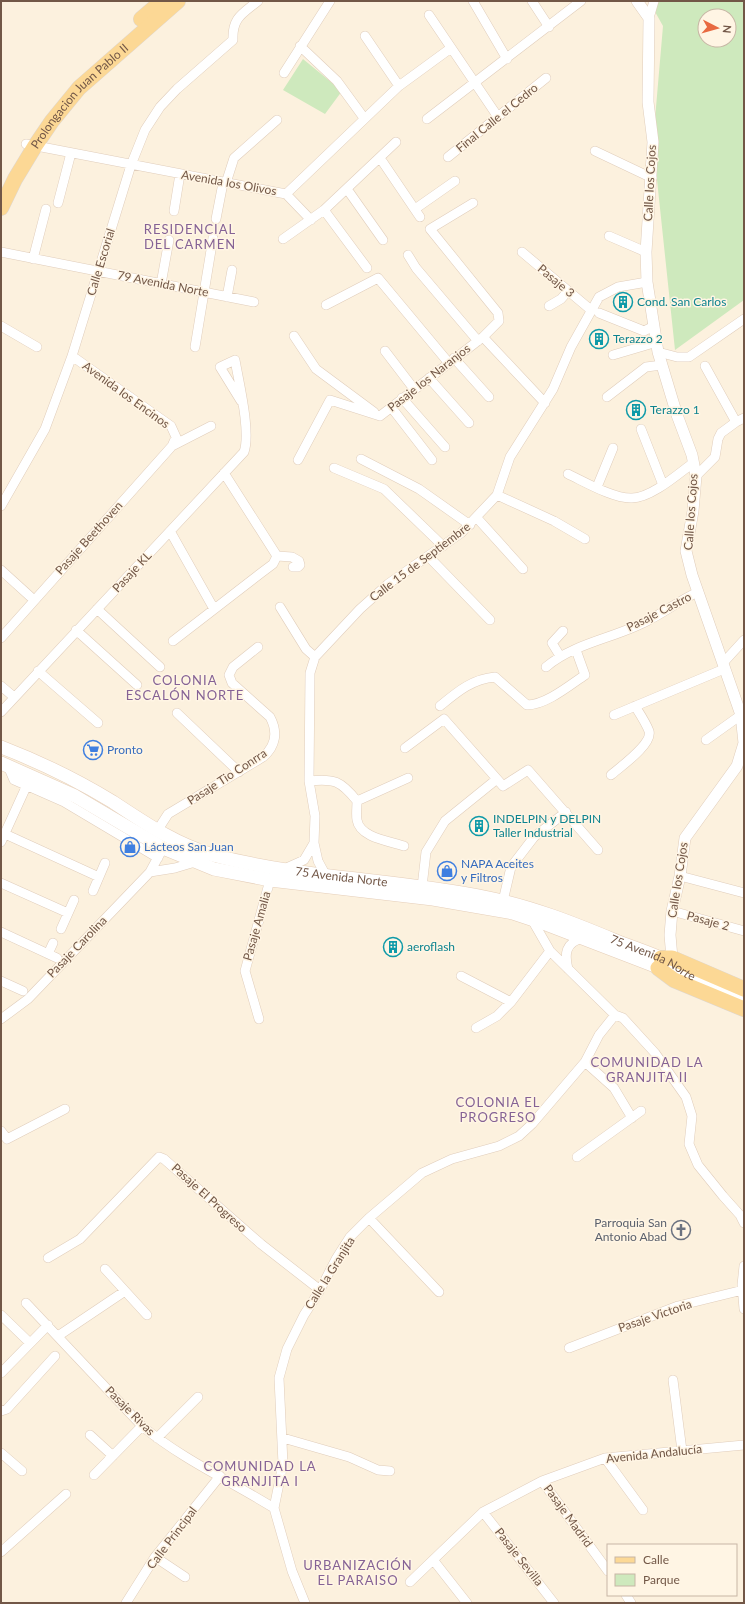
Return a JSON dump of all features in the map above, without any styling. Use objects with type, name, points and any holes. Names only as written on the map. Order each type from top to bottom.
[{"type":"main road","name":"Prolongacion Juan Pablo II","points":[[1,190],[72,82],[162,1]]},
{"type":"main road","name":"Prolongacion Juan Pablo II","points":[[1,208],[31,145],[84,82],[178,1]]},
{"type":"main road","name":"75 Avenida Norte","points":[[1,747],[36,760],[70,777],[157,831],[193,848],[213,855],[284,869],[422,887],[503,901],[564,919],[680,968],[689,975],[744,998]]},
{"type":"main road","name":"75 Avenida Norte","points":[[4,764],[75,796],[160,853],[196,862],[214,869],[270,880],[433,899],[513,913],[531,918],[582,938],[664,962]]},
{"type":"main road","points":[[664,962],[744,989]]},
{"type":"main road","points":[[664,962],[674,980],[744,1009]]},
{"type":"street","name":"Calle Escorial","points":[[1,506],[45,429],[72,356],[131,165],[145,130],[160,107],[177,89],[233,40],[235,22],[258,1]]},
{"type":"street","points":[[284,73],[330,1]]},
{"type":"street","points":[[473,1],[507,59]]},
{"type":"street","points":[[532,1],[548,27]]},
{"type":"street","points":[[427,119],[477,83],[581,1]]},
{"type":"street","points":[[637,1],[648,18]]},
{"type":"street","points":[[648,18],[654,1]]},
{"type":"street","points":[[429,15],[477,83],[498,117]]},
{"type":"street","name":"Calle los Cojos","points":[[648,18],[648,102],[653,142],[652,178],[646,252],[647,282],[662,365],[696,476],[693,511],[686,551],[698,592],[741,715],[744,743],[740,767],[685,838],[680,876],[672,911],[670,935],[664,962]]},
{"type":"street","points":[[365,36],[399,86]]},
{"type":"street","points":[[300,46],[337,81],[364,118]]},
{"type":"street","name":"Avenida los Olivos","points":[[31,145],[286,194],[399,86],[451,48]]},
{"type":"street","name":"Final Calle el Cedro","points":[[448,157],[546,78]]},
{"type":"street","points":[[216,219],[224,183],[234,158],[277,120]]},
{"type":"street","points":[[283,239],[324,210],[348,189],[396,142]]},
{"type":"street","points":[[596,150],[652,178]]},
{"type":"street","points":[[58,203],[71,153]]},
{"type":"street","points":[[380,158],[420,217]]},
{"type":"street","points":[[174,211],[180,174]]},
{"type":"street","points":[[415,209],[455,181]]},
{"type":"street","points":[[348,189],[383,240]]},
{"type":"street","points":[[286,194],[311,220]]},
{"type":"street","points":[[408,255],[416,268],[480,339],[499,320],[498,314],[430,229],[473,203]]},
{"type":"street","points":[[33,259],[46,209]]},
{"type":"street","points":[[324,210],[367,268]]},
{"type":"street","points":[[609,236],[646,252]]},
{"type":"street","points":[[195,347],[213,238]]},
{"type":"street","points":[[161,284],[169,240]]},
{"type":"street","name":"79 Avenida Norte","points":[[1,252],[254,302]]},
{"type":"street","name":"Pasaje 3","points":[[522,252],[568,291],[595,311],[644,330],[654,326]]},
{"type":"street","points":[[227,297],[232,270]]},
{"type":"street","points":[[326,305],[378,278],[451,360],[489,397]]},
{"type":"street","name":"Calle 15 de Septiembre","points":[[325,874],[318,861],[314,843],[315,816],[309,781],[310,673],[315,657],[360,609],[388,584],[443,546],[477,518],[497,495],[510,457],[545,403],[561,373],[571,347],[595,311],[599,297],[618,287],[647,282]]},
{"type":"street","points":[[549,306],[561,299],[568,291]]},
{"type":"street","points":[[613,355],[658,347],[678,357],[689,357],[744,319]]},
{"type":"street","points":[[1,326],[37,347]]},
{"type":"street","points":[[294,336],[316,369],[380,416]]},
{"type":"street","name":"Pasaje los Naranjos","points":[[298,460],[330,400],[380,416],[480,339],[545,403]]},
{"type":"street","points":[[385,351],[414,389]]},
{"type":"street","name":"Avenida los Encinos","points":[[72,356],[171,426],[176,437]]},
{"type":"street","points":[[607,397],[646,367],[662,365]]},
{"type":"street","points":[[696,476],[715,457],[718,439],[721,433],[740,420],[705,366]]},
{"type":"street","points":[[429,378],[469,423]]},
{"type":"street","points":[[402,398],[445,447]]},
{"type":"street","name":"Pasaje KL","points":[[1,712],[244,452],[246,445],[244,413],[241,401]]},
{"type":"street","points":[[391,407],[432,460]]},
{"type":"street","points":[[172,446],[211,426]]},
{"type":"street","points":[[641,429],[662,486]]},
{"type":"street","name":"Pasaje Beethoven","points":[[1,638],[172,446],[176,437]]},
{"type":"street","points":[[597,487],[613,448]]},
{"type":"street","points":[[362,459],[420,489],[470,524]]},
{"type":"street","points":[[568,474],[620,496],[633,498],[662,486],[693,463]]},
{"type":"street","points":[[334,468],[384,489],[443,546]]},
{"type":"street","points":[[224,474],[277,556]]},
{"type":"street","points":[[497,495],[554,520],[585,539]]},
{"type":"street","points":[[477,518],[523,569]]},
{"type":"street","points":[[170,531],[214,609]]},
{"type":"street","points":[[277,556],[292,557],[299,561],[300,565],[298,567],[293,567]]},
{"type":"street","points":[[173,641],[273,564],[277,556]]},
{"type":"street","points":[[428,556],[490,620]]},
{"type":"street","points":[[1,570],[34,600]]},
{"type":"street","name":"Pasaje Castro","points":[[546,667],[560,656],[647,621],[676,602],[698,592]]},
{"type":"street","points":[[280,608],[306,649],[315,657]]},
{"type":"street","points":[[97,609],[160,667]]},
{"type":"street","points":[[76,630],[136,685]]},
{"type":"street","points":[[560,656],[552,643],[563,630]]},
{"type":"street","points":[[614,715],[724,666],[744,640]]},
{"type":"street","name":"Pasaje Tio Conrra","points":[[157,831],[168,814],[263,757],[274,745],[274,724],[270,717],[232,683],[229,675],[233,667],[258,647]]},
{"type":"street","points":[[440,706],[460,690],[472,683],[483,678],[495,677],[526,705],[533,705],[561,691],[585,674],[576,650]]},
{"type":"street","points":[[38,671],[98,723]]},
{"type":"street","points":[[1,686],[14,697]]},
{"type":"street","points":[[611,775],[640,750],[649,739],[650,732],[635,706]]},
{"type":"street","points":[[177,713],[239,772]]},
{"type":"street","points":[[706,740],[741,715]]},
{"type":"street","points":[[405,748],[444,719],[503,786],[528,770],[598,850]]},
{"type":"street","points":[[4,764],[14,780],[26,787],[64,802],[160,853]]},
{"type":"street","points":[[309,781],[328,778],[342,784],[357,801],[357,820],[360,828],[372,836],[404,846]]},
{"type":"street","points":[[357,801],[408,778]]},
{"type":"street","points":[[422,887],[426,852],[445,821],[497,778]]},
{"type":"street","points":[[26,787],[3,838],[99,877]]},
{"type":"street","points":[[503,901],[511,867],[534,837],[566,812]]},
{"type":"street","name":"Calle 15 de Septiembre","points":[[284,869],[304,860],[314,843]]},
{"type":"street","name":"Pasaje Carolina","points":[[1,1019],[28,998],[150,872],[160,853]]},
{"type":"street","points":[[150,872],[175,868],[196,862]]},
{"type":"street","points":[[93,890],[105,863]]},
{"type":"street","points":[[680,876],[744,893]]},
{"type":"street","name":"Pasaje Amalia","points":[[259,1019],[244,971],[270,880]]},
{"type":"street","points":[[1,883],[68,913]]},
{"type":"street","points":[[62,929],[74,900]]},
{"type":"street","name":"Pasaje 2","points":[[672,911],[744,931]]},
{"type":"street","points":[[531,918],[550,951],[615,1015],[623,1018],[655,1054],[686,1097],[692,1116],[689,1144],[698,1165],[722,1196],[743,1217]]},
{"type":"street","points":[[1,932],[53,956],[53,943]]},
{"type":"street","points":[[568,969],[565,954],[574,941],[582,938]]},
{"type":"street","points":[[476,1028],[497,1016],[511,1002],[550,951]]},
{"type":"street","points":[[461,976],[511,1002]]},
{"type":"street","points":[[1,981],[23,991]]},
{"type":"street","name":"Calle la Granjita","points":[[304,1603],[292,1571],[274,1508],[283,1464],[283,1438],[280,1419],[280,1378],[287,1349],[304,1314],[320,1290],[336,1258],[346,1243],[369,1218],[422,1173],[452,1159],[499,1146],[519,1136],[532,1124],[585,1062],[599,1035],[615,1015]]},
{"type":"street","points":[[585,1062],[614,1088],[632,1118]]},
{"type":"street","points":[[1,1131],[7,1139],[65,1109]]},
{"type":"street","points":[[577,1157],[641,1111]]},
{"type":"street","name":"Pasaje El Progreso","points":[[48,1258],[80,1239],[158,1157],[164,1159],[261,1244],[320,1290]]},
{"type":"street","points":[[369,1218],[439,1292]]},
{"type":"street","points":[[744,1266],[744,1309]]},
{"type":"street","points":[[105,1269],[147,1314]]},
{"type":"street","name":"Pasaje Victoria","points":[[569,1348],[678,1306],[743,1290]]},
{"type":"street","points":[[58,1336],[125,1291]]},
{"type":"street","name":"Pasaje Rivas","points":[[26,1303],[142,1426],[187,1458],[274,1508]]},
{"type":"street","points":[[1,1316],[30,1343]]},
{"type":"street","points":[[1,1373],[48,1325]]},
{"type":"street","points":[[1,1410],[7,1409],[56,1356]]},
{"type":"street","points":[[673,1380],[682,1451]]},
{"type":"street","points":[[157,1438],[198,1397]]},
{"type":"street","points":[[94,1475],[142,1426]]},
{"type":"street","points":[[90,1435],[113,1456]]},
{"type":"street","points":[[283,1438],[323,1448],[378,1470],[390,1471]]},
{"type":"street","name":"Avenida Andalucía","points":[[410,1582],[434,1561],[483,1512],[542,1481],[605,1458],[744,1445]]},
{"type":"street","points":[[1,1453],[22,1471]]},
{"type":"street","points":[[605,1458],[643,1510]]},
{"type":"street","name":"Calle Principal","points":[[126,1603],[155,1557],[220,1476]]},
{"type":"street","name":"Pasaje Madrid","points":[[542,1481],[607,1570]]},
{"type":"street","points":[[1,1552],[66,1494]]},
{"type":"street","name":"Pasaje Sevilla","points":[[483,1512],[554,1603]]},
{"type":"street","points":[[155,1557],[185,1577]]},
{"type":"street","points":[[434,1561],[467,1603]]},
{"type":"green space","points":[[649,1],[744,1],[744,300],[675,350],[653,142],[663,26]]},
{"type":"green space","points":[[303,59],[342,91],[325,114],[283,90]]},
{"type":"place","name":"Cond. San Carlos","points":[[623,302]]},
{"type":"place","name":"Terazzo 2","points":[[599,339]]},
{"type":"place","name":"Terazzo 1","points":[[636,410]]},
{"type":"place","name":"Pronto","points":[[93,750]]},
{"type":"place","name":"INDELPIN y DELPIN Taller Industrial","points":[[479,826]]},
{"type":"place","name":"Lácteos San Juan","points":[[130,847]]},
{"type":"place","name":"NAPA Aceites y Filtros","points":[[447,871]]},
{"type":"place","name":"aeroflash","points":[[393,947]]},
{"type":"place","name":"Parroquia San Antonio Abad","points":[[681,1230]]},
{"type":"district","name":"RESIDENCIAL DEL CARMEN","points":[[190,236]]},
{"type":"district","name":"COLONIA ESCALÓN NORTE","points":[[185,688]]},
{"type":"district","name":"COMUNIDAD LA GRANJITA II","points":[[647,1070]]},
{"type":"district","name":"COLONIA EL PROGRESO","points":[[498,1110]]},
{"type":"district","name":"COMUNIDAD LA GRANJITA I","points":[[260,1474]]},
{"type":"district","name":"URBANIZACIÓN EL PARAISO","points":[[358,1572]]}]
